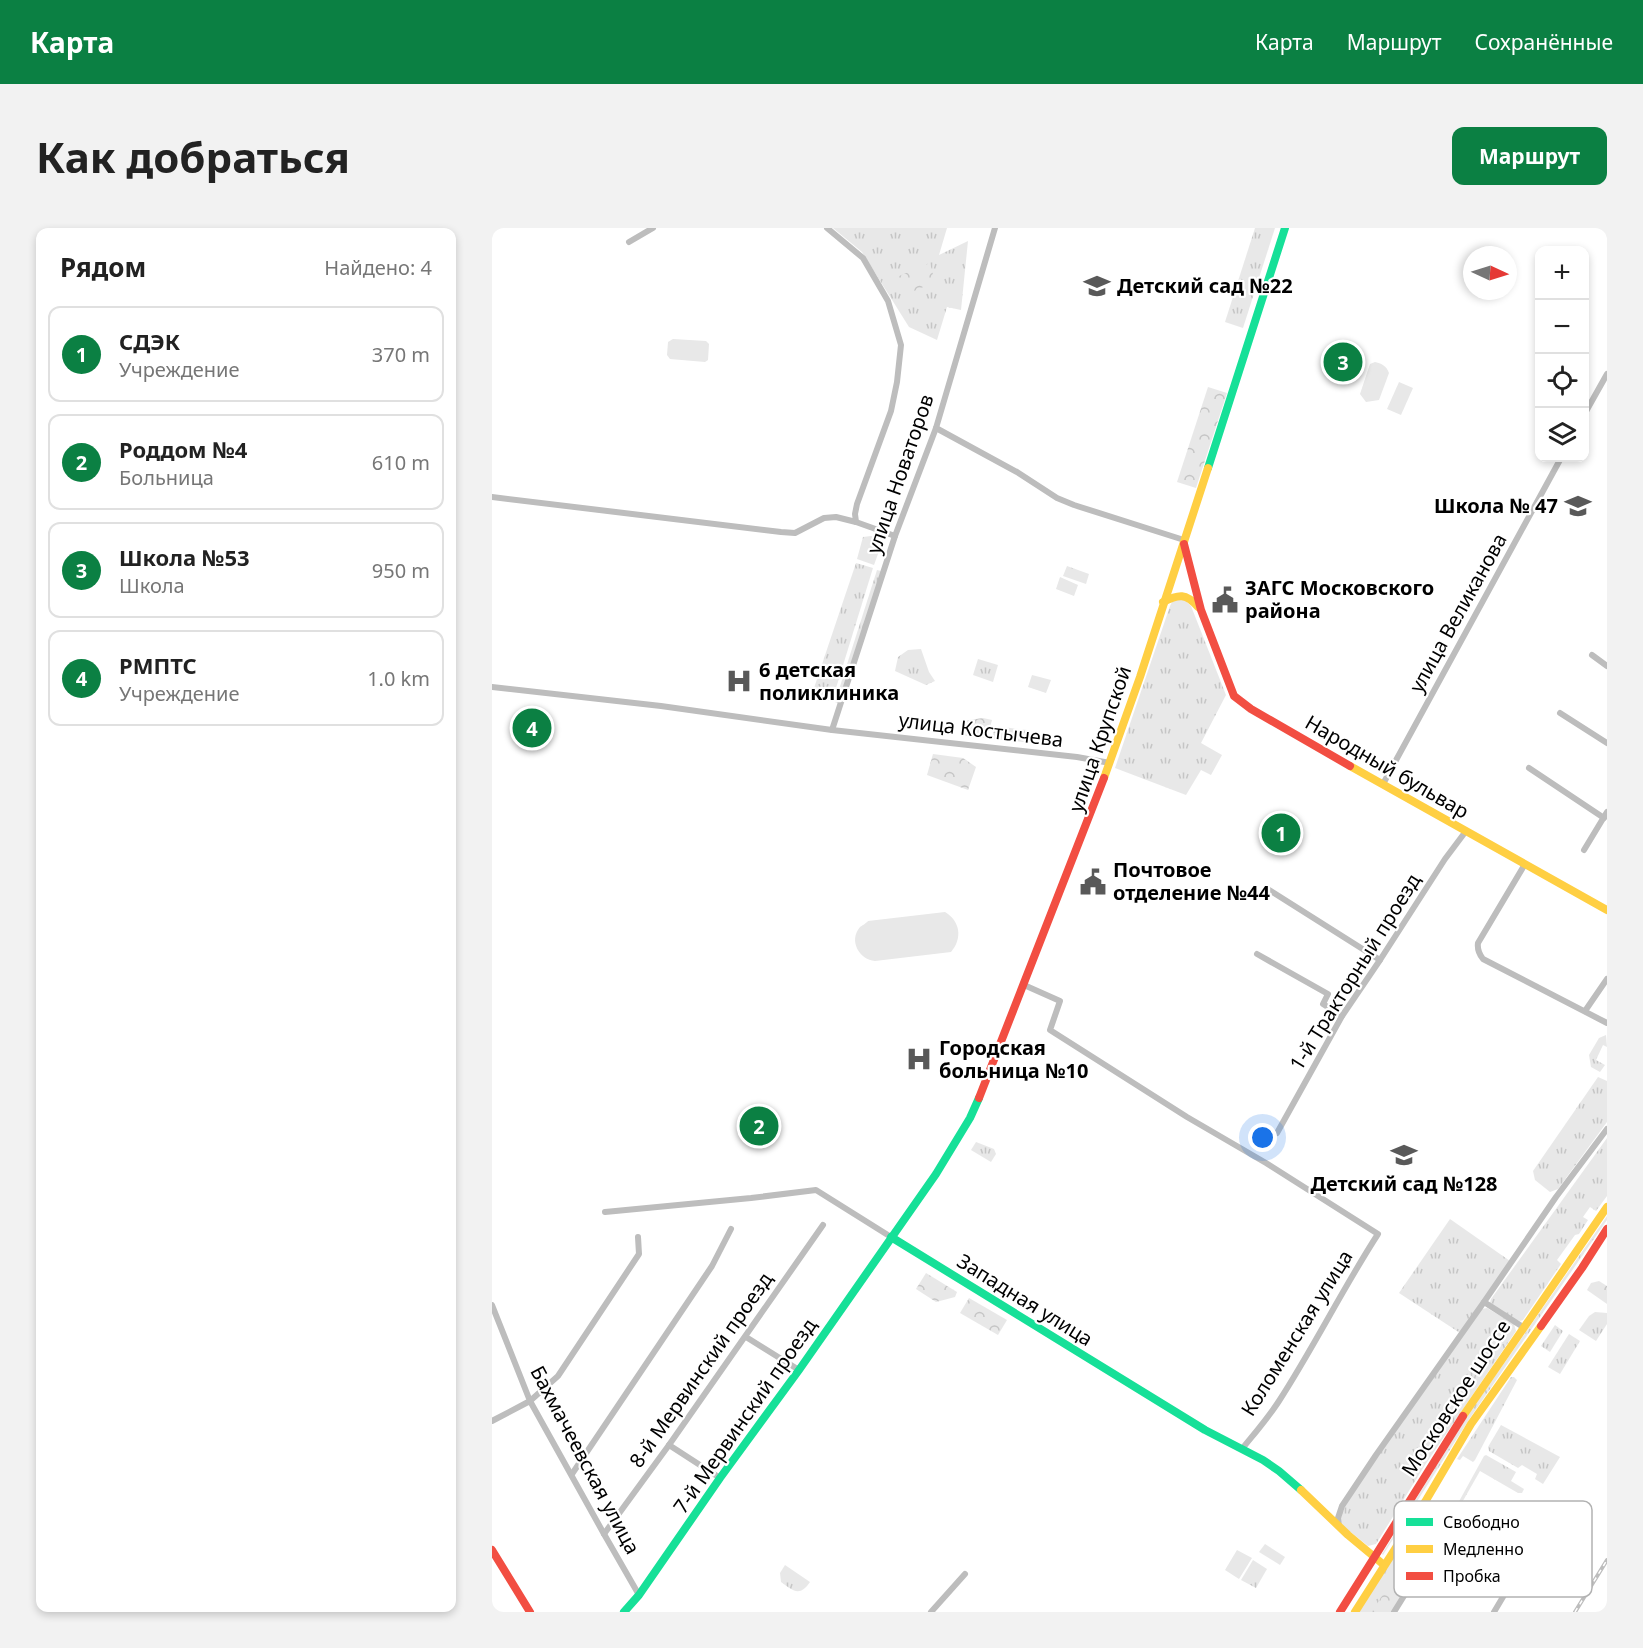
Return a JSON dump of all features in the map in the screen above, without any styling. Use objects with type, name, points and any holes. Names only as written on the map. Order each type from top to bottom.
[{"type":"street","points":[[629,242],[653,228]]},
{"type":"street","name":"улица Новаторов","points":[[827,228],[863,258],[888,301],[901,345],[891,411],[857,504],[856,522]]},
{"type":"street","name":"улица Новаторов","points":[[832,730],[895,536],[936,428],[995,228]]},
{"type":"street","name":"улица Крупской","points":[[891,1237],[936,1174],[970,1118],[1078,847],[1140,677],[1284,228]]},
{"type":"street","points":[[1588,408],[1607,374]]},
{"type":"street","points":[[936,428],[1017,472],[1057,498],[1184,540]]},
{"type":"street","name":"улица Великанова","points":[[1383,784],[1559,462]]},
{"type":"street","points":[[492,497],[781,532],[795,532],[824,518],[836,517],[895,536]]},
{"type":"street","name":"Народный бульвар","points":[[1184,540],[1201,610],[1234,696],[1251,709],[1607,910]]},
{"type":"street","points":[[1175,567],[1180,562],[1187,564],[1189,568]]},
{"type":"street","points":[[1163,602],[1175,596],[1184,595],[1201,610]]},
{"type":"street","points":[[1592,655],[1607,666]]},
{"type":"street","name":"улица Костычева","points":[[492,687],[661,706],[832,730],[1077,757],[1110,763]]},
{"type":"street","points":[[1560,713],[1607,743]]},
{"type":"street","points":[[1529,768],[1605,815],[1584,850]]},
{"type":"street","name":"1-й Тракторный проезд","points":[[1277,1133],[1342,1016],[1445,859],[1466,831]]},
{"type":"street","points":[[1525,864],[1478,943],[1477,950],[1483,959],[1607,1023]]},
{"type":"street","points":[[1266,888],[1380,960]]},
{"type":"street","points":[[1257,954],[1328,994],[1323,1004],[1342,1016]]},
{"type":"street","points":[[1585,1011],[1607,979]]},
{"type":"street","name":"Коломенская улица","points":[[1024,985],[1060,1001],[1050,1030],[1378,1234],[1277,1403],[1242,1449]]},
{"type":"street","points":[[1339,1526],[1338,1518],[1342,1506],[1556,1197],[1607,1129]]},
{"type":"street","name":"Западная улица","points":[[605,1212],[816,1190],[1190,1421],[1273,1467],[1384,1565]]},
{"type":"street","name":"Московское шоссе","points":[[1409,1501],[1464,1414],[1607,1207]]},
{"type":"street","name":"8-й Мервинский проезд","points":[[604,1534],[823,1225]]},
{"type":"street","points":[[572,1474],[712,1266],[731,1229]]},
{"type":"street","name":"Московское шоссе","points":[[1423,1501],[1471,1424],[1582,1268],[1607,1229]]},
{"type":"street","points":[[492,1421],[530,1401],[558,1376],[639,1254],[638,1237]]},
{"type":"street","name":"7-й Мервинский проезд","points":[[624,1612],[639,1595],[891,1237]]},
{"type":"street","points":[[1485,1302],[1523,1327]]},
{"type":"street","name":"Бахмачеевская улица","points":[[492,1305],[530,1401],[639,1595]]},
{"type":"street","points":[[746,1336],[799,1370]]},
{"type":"street","points":[[669,1445],[720,1478]]},
{"type":"street","name":"Московское шоссе","points":[[1340,1612],[1394,1525]]},
{"type":"street","name":"Московское шоссе","points":[[1354,1612],[1394,1549]]},
{"type":"street","points":[[492,1551],[530,1612]]},
{"type":"street","points":[[931,1612],[965,1574]]},
{"type":"street","points":[[1395,1612],[1404,1597]]},
{"type":"street","points":[[1494,1612],[1503,1597]]},
{"type":"green space","points":[[833,228],[947,228],[939,255],[968,241],[961,310],[947,307],[937,340],[909,327],[862,252]]},
{"type":"green space","points":[[1255,228],[1275,228],[1243,328],[1225,322]]},
{"type":"green space","points":[[930,263],[935,282],[907,294],[898,292],[892,279]]},
{"type":"green space","points":[[673,339],[706,341],[709,344],[708,360],[705,362],[670,359],[667,355],[668,342]]},
{"type":"green space","points":[[1375,362],[1384,366],[1389,373],[1379,400],[1366,402],[1360,394],[1370,364]]},
{"type":"green space","points":[[1399,382],[1413,388],[1401,415],[1387,409]]},
{"type":"green space","points":[[1208,387],[1227,393],[1196,488],[1177,482]]},
{"type":"green space","points":[[871,536],[883,540],[874,565],[857,559],[863,537]]},
{"type":"green space","points":[[856,563],[873,568],[832,701],[811,697]]},
{"type":"green space","points":[[1067,566],[1089,574],[1086,584],[1063,576]]},
{"type":"green space","points":[[877,570],[881,571],[839,704],[835,702]]},
{"type":"green space","points":[[1060,577],[1078,585],[1074,596],[1056,589]]},
{"type":"green space","points":[[1180,599],[1191,606],[1226,695],[1201,743],[1222,755],[1211,775],[1201,770],[1186,795],[1115,768],[1170,606],[1173,600]]},
{"type":"green space","points":[[921,649],[929,672],[935,681],[926,685],[895,671],[898,657],[908,650]]},
{"type":"green space","points":[[978,659],[998,665],[993,682],[973,675]]},
{"type":"green space","points":[[1032,675],[1051,680],[1046,693],[1028,687]]},
{"type":"green space","points":[[983,718],[992,720],[987,738],[960,735],[962,721]]},
{"type":"green space","points":[[995,726],[1027,730],[1024,742],[992,739]]},
{"type":"green space","points":[[933,754],[963,758],[976,767],[968,790],[927,775]]},
{"type":"green space","points":[[945,912],[954,920],[958,930],[957,941],[951,952],[875,961],[865,957],[857,949],[855,938],[857,932],[868,921]]},
{"type":"green space","points":[[1606,1035],[1607,1047],[1603,1045],[1596,1060],[1605,1065],[1600,1072],[1591,1067],[1589,1055],[1599,1038]]},
{"type":"green space","points":[[1598,1077],[1607,1081],[1607,1122],[1558,1189],[1550,1192],[1535,1180],[1533,1171]]},
{"type":"green space","points":[[1607,1138],[1607,1196],[1596,1211],[1590,1207],[1583,1217],[1588,1220],[1557,1260],[1561,1264],[1523,1320],[1516,1320],[1490,1304],[1491,1299]]},
{"type":"green space","points":[[976,1142],[994,1149],[996,1154],[991,1162],[971,1150]]},
{"type":"green space","points":[[1607,1216],[1607,1220],[1470,1418],[1417,1501],[1415,1501],[1468,1415]]},
{"type":"green space","points":[[1450,1219],[1510,1261],[1460,1333],[1399,1293]]},
{"type":"green space","points":[[926,1273],[957,1292],[955,1297],[936,1302],[916,1289]]},
{"type":"green space","points":[[1599,1281],[1607,1286],[1607,1304],[1587,1290],[1591,1283]]},
{"type":"green space","points":[[969,1298],[1007,1320],[998,1335],[960,1313]]},
{"type":"green space","points":[[1487,1308],[1514,1324],[1516,1331],[1403,1501],[1394,1501],[1394,1515],[1376,1544],[1368,1546],[1343,1526],[1340,1520],[1345,1506],[1482,1309]]},
{"type":"green space","points":[[1595,1312],[1607,1313],[1607,1324],[1596,1341],[1579,1330],[1589,1316]]},
{"type":"green space","points":[[1555,1325],[1563,1331],[1550,1352],[1541,1346]]},
{"type":"green space","points":[[1569,1334],[1580,1341],[1560,1374],[1548,1367]]},
{"type":"green space","points":[[1511,1377],[1517,1380],[1475,1460],[1473,1462],[1463,1456],[1460,1460],[1457,1459]]},
{"type":"green space","points":[[1501,1425],[1560,1457],[1543,1484],[1535,1479],[1537,1474],[1522,1465],[1518,1468],[1489,1451],[1488,1447]]},
{"type":"green space","points":[[1484,1456],[1516,1472],[1511,1481],[1524,1489],[1522,1493],[1518,1493],[1480,1471],[1463,1501],[1459,1501]]},
{"type":"green space","points":[[1394,1535],[1394,1538],[1382,1554]]},
{"type":"green space","points":[[1265,1544],[1285,1557],[1280,1565],[1259,1552]]},
{"type":"green space","points":[[1237,1550],[1252,1558],[1239,1579],[1225,1570]]},
{"type":"green space","points":[[1394,1551],[1394,1597],[1403,1597],[1394,1612],[1356,1612]]},
{"type":"green space","points":[[1253,1560],[1267,1569],[1256,1588],[1241,1580]]},
{"type":"green space","points":[[785,1565],[810,1582],[803,1590],[796,1591],[781,1582],[780,1573]]},
{"type":"green space","points":[[1394,1579],[1394,1597],[1404,1597],[1394,1612],[1372,1612]]},
{"type":"railway","points":[[1592,1584],[1607,1560]]},
{"type":"railway","points":[[1575,1612],[1584,1597]]},
{"type":"traffic: fast","points":[[1208,468],[1285,228]]},
{"type":"traffic: fast","points":[[624,1612],[639,1595],[936,1174],[970,1118],[979,1098]]},
{"type":"traffic: fast","points":[[891,1237],[1205,1430],[1263,1460],[1301,1490]]},
{"type":"traffic: slow","points":[[1104,778],[1140,677],[1208,468]]},
{"type":"traffic: slow","points":[[1163,602],[1182,596],[1190,599],[1198,607]]},
{"type":"traffic: slow","points":[[1350,766],[1607,910]]},
{"type":"traffic: slow","points":[[1463,1416],[1607,1207]]},
{"type":"traffic: slow","points":[[1426,1501],[1471,1424],[1541,1326]]},
{"type":"traffic: slow","points":[[1301,1490],[1348,1535],[1384,1565]]},
{"type":"traffic: slow","points":[[1355,1612],[1394,1551]]},
{"type":"traffic: jam","points":[[1184,544],[1201,610],[1234,696],[1251,709],[1350,766]]},
{"type":"traffic: jam","points":[[979,1098],[1104,778]]},
{"type":"traffic: jam","points":[[1541,1326],[1607,1229]]},
{"type":"traffic: jam","points":[[1410,1501],[1463,1416]]},
{"type":"traffic: jam","points":[[1340,1612],[1394,1526]]},
{"type":"traffic: jam","points":[[492,1550],[530,1612]]},
{"type":"place","name":"Детский сад №22","points":[[1097,286]]},
{"type":"place","name":"Школа №53","points":[[1343,362]]},
{"type":"place","name":"Школа № 47","points":[[1578,506]]},
{"type":"place","name":"ЗАГС Московского района","points":[[1225,600]]},
{"type":"place","name":"6 детская поликлиника","points":[[739,681]]},
{"type":"place","name":"РМПТС","points":[[532,728]]},
{"type":"place","name":"СДЭК","points":[[1281,833]]},
{"type":"place","name":"Почтовое отделение №44","points":[[1093,882]]},
{"type":"place","name":"Городская больница №10","points":[[919,1059]]},
{"type":"place","name":"Роддом №4","points":[[759,1126]]},
{"type":"place","name":"Детский сад №128","points":[[1404,1155]]}]
